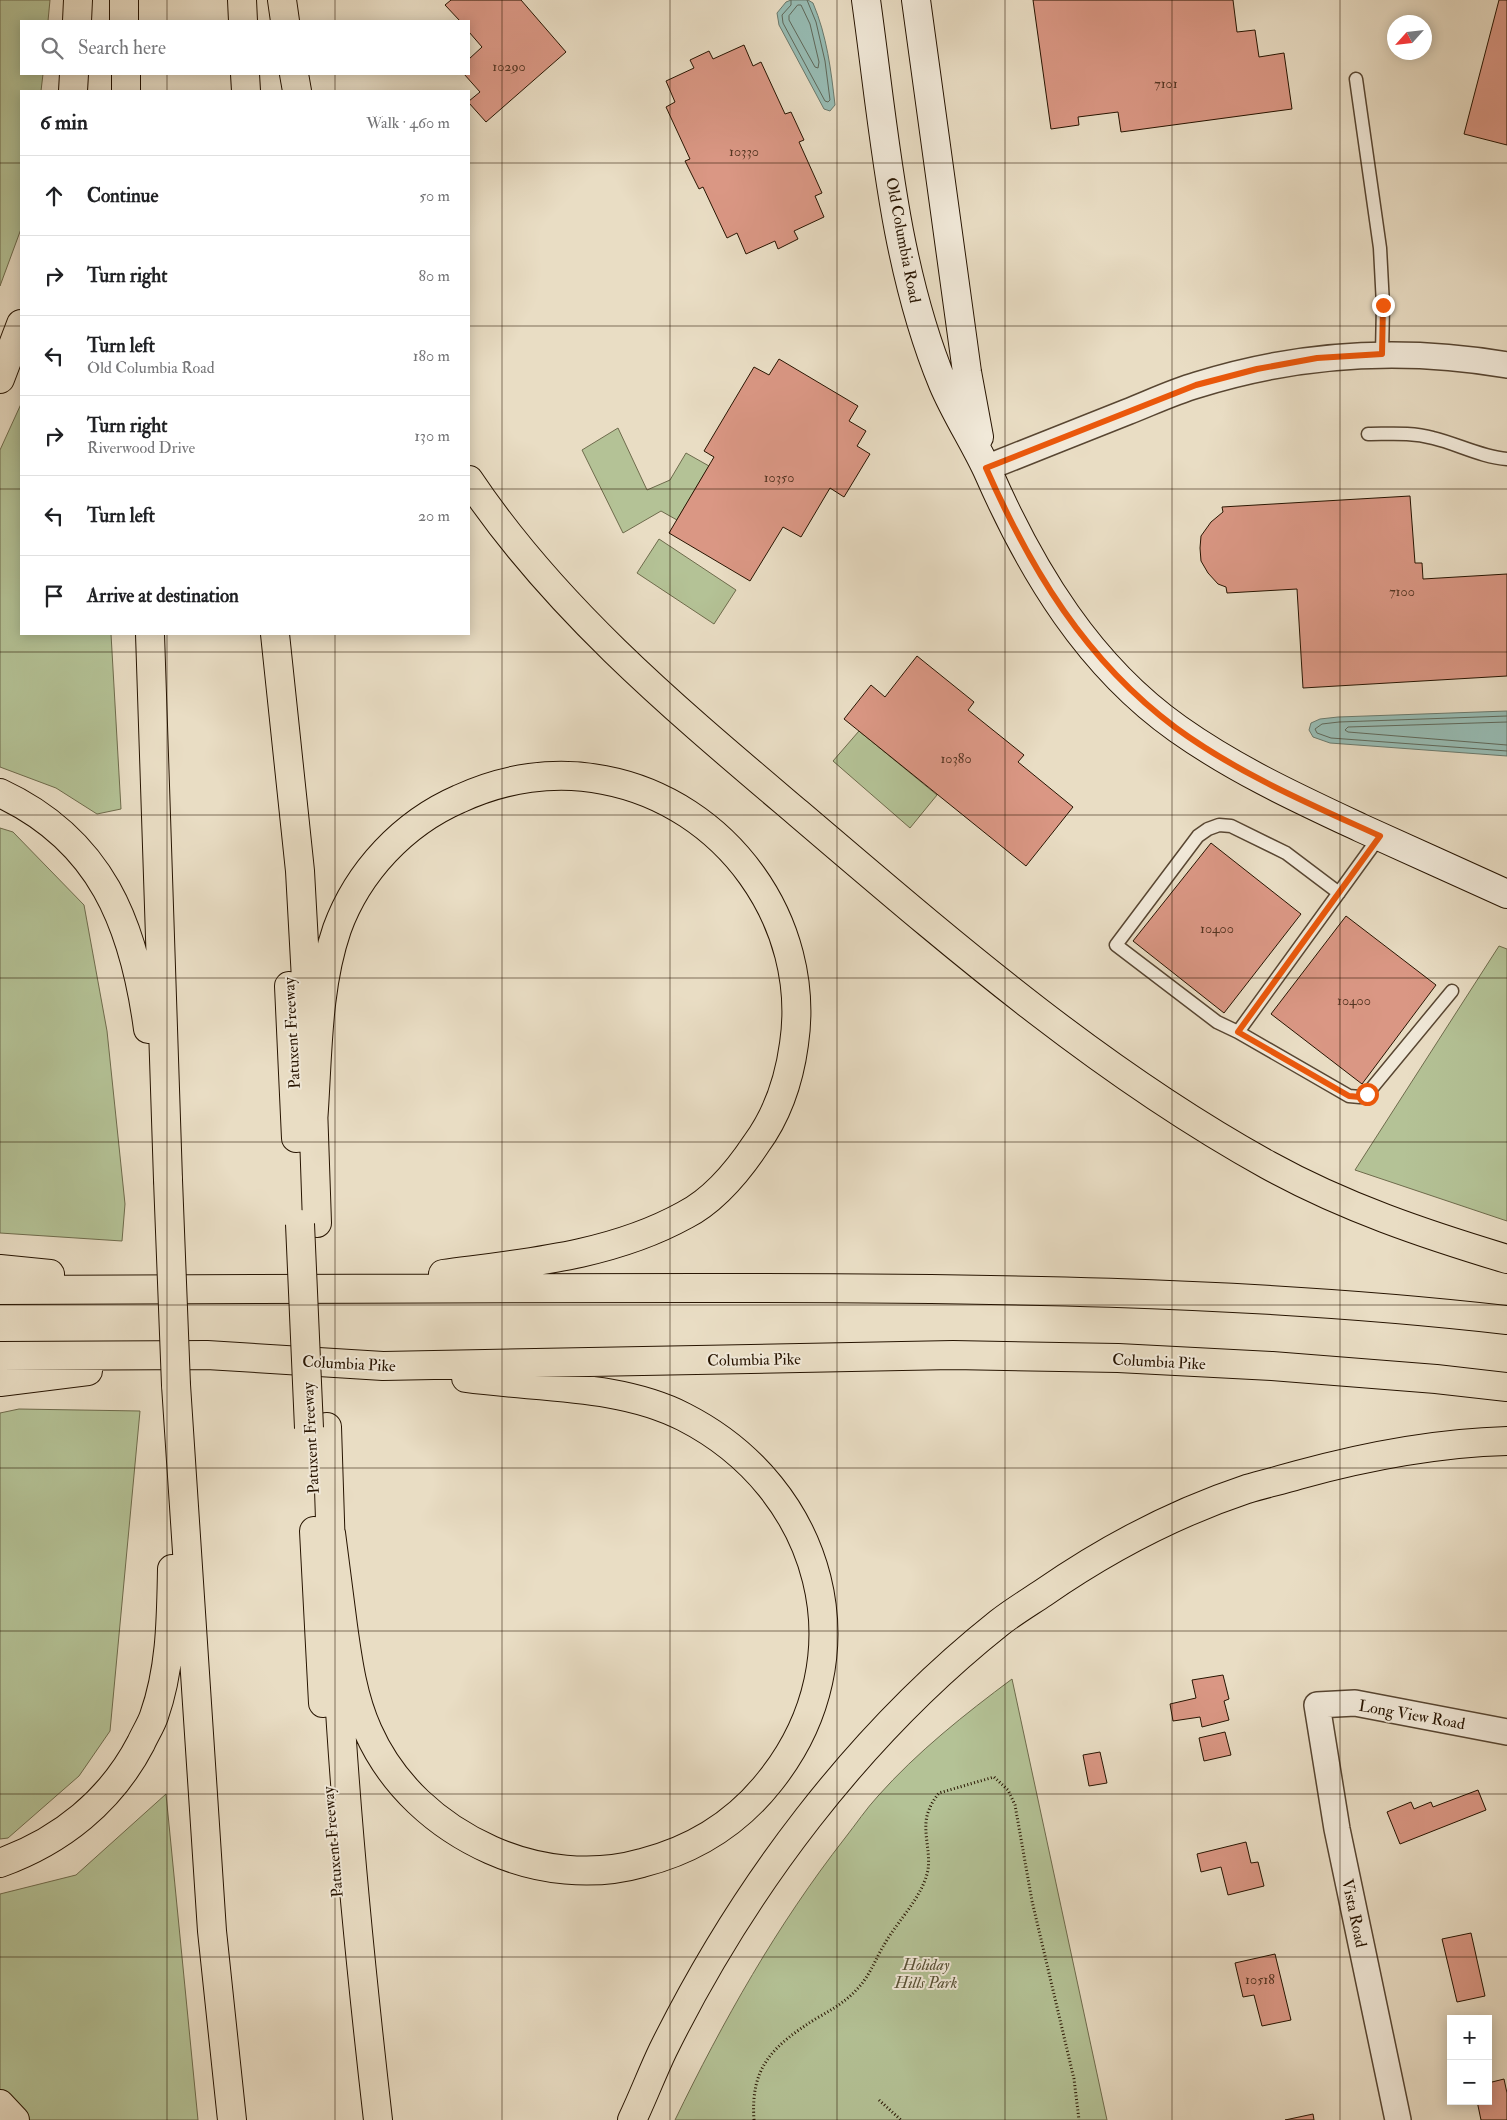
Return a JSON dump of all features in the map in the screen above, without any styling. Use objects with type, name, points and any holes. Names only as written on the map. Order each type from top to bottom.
[{"type":"highway","points":[[77,20],[78,0]]},
{"type":"highway","points":[[124,0],[124,20]]},
{"type":"highway","points":[[242,0],[243,20]]},
{"type":"highway","points":[[282,0],[285,20]]},
{"type":"highway","points":[[73,90],[74,75]]},
{"type":"highway","points":[[126,75],[126,90]]},
{"type":"highway","points":[[245,75],[246,90]]},
{"type":"highway","points":[[294,75],[297,90]]},
{"type":"highway","points":[[0,379],[20,327]]},
{"type":"highway","points":[[470,481],[524,554],[582,618],[647,681],[886,888],[1096,1055],[1186,1117],[1269,1166],[1346,1203],[1430,1236],[1507,1259]]},
{"type":"highway","points":[[150,635],[176,1385],[212,1931],[232,2120]]},
{"type":"highway","points":[[274,635],[300,871],[313,1123]]},
{"type":"highway","name":"Patuxent Freeway","points":[[274,635],[318,1427],[327,1780],[338,1914],[361,2120]]},
{"type":"highway","points":[[308,1224],[313,1123],[327,965],[338,927],[356,888],[382,854],[409,829],[443,806],[479,790],[518,779],[560,775],[604,779],[640,789],[676,806],[710,830],[740,859],[760,887],[781,925],[791,959],[797,994],[796,1030],[790,1071],[780,1103],[764,1133],[741,1166],[688,1214],[654,1230],[613,1245],[556,1258],[332,1288]]},
{"type":"highway","points":[[0,793],[22,803],[48,821],[80,850],[104,882],[121,916],[135,954],[145,1002],[168,1180]]},
{"type":"highway","points":[[0,1269],[203,1289]]},
{"type":"highway","points":[[0,1290],[332,1288],[1003,1290],[1274,1299],[1442,1312],[1507,1320]]},
{"type":"highway","name":"Columbia Pike","points":[[0,1356],[207,1356],[383,1366],[962,1355],[1118,1358],[1272,1366],[1436,1379],[1507,1387]]},
{"type":"highway","points":[[0,1382],[207,1356]]},
{"type":"highway","points":[[318,1427],[349,1664],[357,1704],[369,1733],[387,1766],[410,1793],[437,1819],[465,1839],[502,1855],[538,1866],[577,1871],[621,1869],[658,1859],[694,1845],[728,1823],[757,1797],[783,1765],[803,1730],[817,1693],[824,1645],[821,1604],[812,1560],[796,1523],[778,1496],[742,1455],[712,1433],[681,1416],[643,1402],[601,1392],[502,1383],[383,1366]]},
{"type":"highway","points":[[0,1863],[25,1854],[58,1836],[87,1814],[112,1788],[134,1755],[154,1716],[164,1675],[170,1634],[176,1385]]},
{"type":"highway","points":[[632,2120],[664,2050],[705,1973],[751,1898],[797,1833],[845,1773],[897,1715],[947,1666],[1002,1621],[1063,1579],[1122,1545],[1179,1517],[1247,1490],[1322,1468],[1391,1453],[1467,1443],[1507,1441]]},
{"type":"highway","points":[[331,1533],[344,1779],[378,2120]]},
{"type":"highway","points":[[0,2104],[15,2120]]},
{"type":"street","name":"Old Columbia Road","points":[[866,0],[903,250],[918,308],[943,384],[986,468],[1007,515],[1051,594],[1074,628],[1137,694],[1176,728],[1235,765],[1275,788],[1507,894]]},
{"type":"street","name":"Old Columbia Road","points":[[916,0],[967,372],[986,468]]},
{"type":"street","points":[[986,468],[1196,385],[1257,369],[1317,358],[1382,354],[1440,356],[1507,365]]},
{"type":"street","name":"Long View Road","points":[[1317,1705],[1356,1703],[1507,1732]]},
{"type":"street","name":"Vista Road","points":[[1317,1705],[1337,1829],[1398,2120]]},
{"type":"lane","points":[[1356,79],[1380,248],[1383,305],[1382,354]]},
{"type":"lane","points":[[1368,434],[1412,433],[1435,438],[1487,456],[1507,459]]},
{"type":"lane","points":[[1340,892],[1286,852],[1231,826],[1219,825],[1208,829],[1198,836],[1116,945],[1218,1022],[1349,1096],[1360,1097],[1367,1094],[1452,991]]},
{"type":"lane","points":[[1238,1032],[1380,836]]},
{"type":"path","points":[[754,2120],[754,2088],[764,2063],[776,2048],[792,2034],[839,2006],[860,1987],[885,1943],[918,1895],[928,1870],[926,1829],[928,1811],[939,1793],[994,1777],[1008,1790],[1015,1805],[1032,1901],[1074,2079],[1079,2120]]},
{"type":"path","points":[[879,2100],[901,2120]]},
{"type":"green space","points":[[0,0],[50,0],[48,20],[20,20],[20,75],[43,75],[41,90],[20,90],[20,232],[0,286]]},
{"type":"green space","points":[[20,406],[20,635],[111,635],[121,809],[97,814],[56,788],[0,767],[0,450]]},
{"type":"green space","points":[[618,428],[647,490],[670,480],[686,453],[709,466],[677,520],[661,511],[623,533],[582,450]]},
{"type":"green space","points":[[659,539],[736,590],[714,624],[637,573]]},
{"type":"green space","points":[[859,731],[937,795],[910,828],[833,761]]},
{"type":"green space","points":[[0,828],[13,832],[84,905],[107,1031],[125,1204],[122,1241],[0,1233]]},
{"type":"green space","points":[[1499,946],[1507,949],[1507,1221],[1355,1170]]},
{"type":"green space","points":[[19,1409],[140,1411],[110,1731],[79,1776],[8,1838],[0,1839],[0,1413]]},
{"type":"green space","name":"Holiday Hills Park","points":[[1012,1679],[1107,2120],[675,2120],[712,2046],[752,1974],[796,1905],[865,1811],[925,1749]]},
{"type":"green space","points":[[166,1794],[198,2120],[26,2120],[0,2093],[0,1894],[76,1875]]},
{"type":"water","points":[[791,0],[808,0],[813,3],[818,15],[828,53],[832,79],[835,105],[830,111],[824,109],[779,25],[777,13],[786,2]]},
{"type":"water","points":[[1507,711],[1507,756],[1330,743],[1313,737],[1309,730],[1311,723],[1320,719],[1338,717]]},
{"type":"building","points":[[451,0],[521,0],[566,52],[486,122],[470,104],[470,100],[480,92],[465,75],[470,75],[470,58],[482,47],[470,33],[470,20],[459,20],[445,5]]},
{"type":"building","points":[[1033,0],[1233,0],[1237,32],[1255,30],[1259,57],[1284,53],[1292,109],[1121,132],[1118,112],[1078,117],[1079,125],[1051,129]]},
{"type":"building","points":[[1499,0],[1507,0],[1507,145],[1464,134]]},
{"type":"building","points":[[744,45],[753,66],[761,62],[785,114],[791,112],[804,140],[799,142],[822,193],[815,196],[824,217],[794,231],[798,239],[778,249],[775,241],[746,254],[737,233],[727,238],[703,187],[699,189],[685,161],[690,159],[666,107],[675,102],[666,81],[694,68],[690,60],[709,51],[713,59]]},
{"type":"building","points":[[779,359],[858,406],[849,421],[866,431],[857,446],[870,454],[844,497],[830,488],[801,537],[783,527],[750,581],[669,533],[714,457],[704,451],[754,367],[769,375]]},
{"type":"building","points":[[1410,496],[1415,563],[1422,563],[1423,579],[1507,574],[1507,676],[1303,688],[1297,589],[1227,593],[1226,587],[1218,584],[1208,573],[1201,561],[1201,536],[1211,522],[1223,512],[1222,507]]},
{"type":"building","points":[[917,656],[974,702],[968,710],[1024,755],[1018,762],[1073,807],[1026,866],[844,719],[871,685],[885,697]]},
{"type":"building","points":[[1211,843],[1301,914],[1224,1013],[1133,941]]},
{"type":"building","points":[[1346,916],[1436,985],[1362,1084],[1271,1014]]},
{"type":"building","points":[[1223,1675],[1229,1699],[1224,1701],[1229,1720],[1202,1727],[1200,1717],[1173,1721],[1170,1704],[1196,1698],[1192,1680]]},
{"type":"building","points":[[1225,1732],[1231,1755],[1204,1761],[1199,1738]]},
{"type":"building","points":[[1100,1752],[1107,1783],[1089,1786],[1083,1755]]},
{"type":"building","points":[[1478,1790],[1486,1810],[1400,1844],[1387,1812],[1411,1802],[1414,1809],[1431,1802],[1433,1807]]},
{"type":"building","points":[[1246,1842],[1251,1863],[1258,1862],[1264,1886],[1228,1895],[1221,1867],[1201,1872],[1197,1854]]},
{"type":"building","points":[[1471,1933],[1485,1996],[1457,2002],[1442,1939]]},
{"type":"building","points":[[1275,1954],[1291,2020],[1262,2026],[1254,1995],[1243,1997],[1235,1963]]},
{"type":"building","points":[[1504,2079],[1507,2093],[1507,2120],[1481,2120],[1478,2105],[1492,2105],[1492,2082]]},
{"type":"building","points":[[1313,2114],[1314,2120],[1285,2120]]},
{"type":"route","points":[[1367,1094],[1360,1097],[1349,1096],[1238,1032],[1380,836],[1275,788],[1227,760],[1176,728],[1137,694],[1074,628],[1051,594],[1007,515],[986,468],[1196,385],[1257,369],[1317,358],[1382,354],[1383,305]]}]
